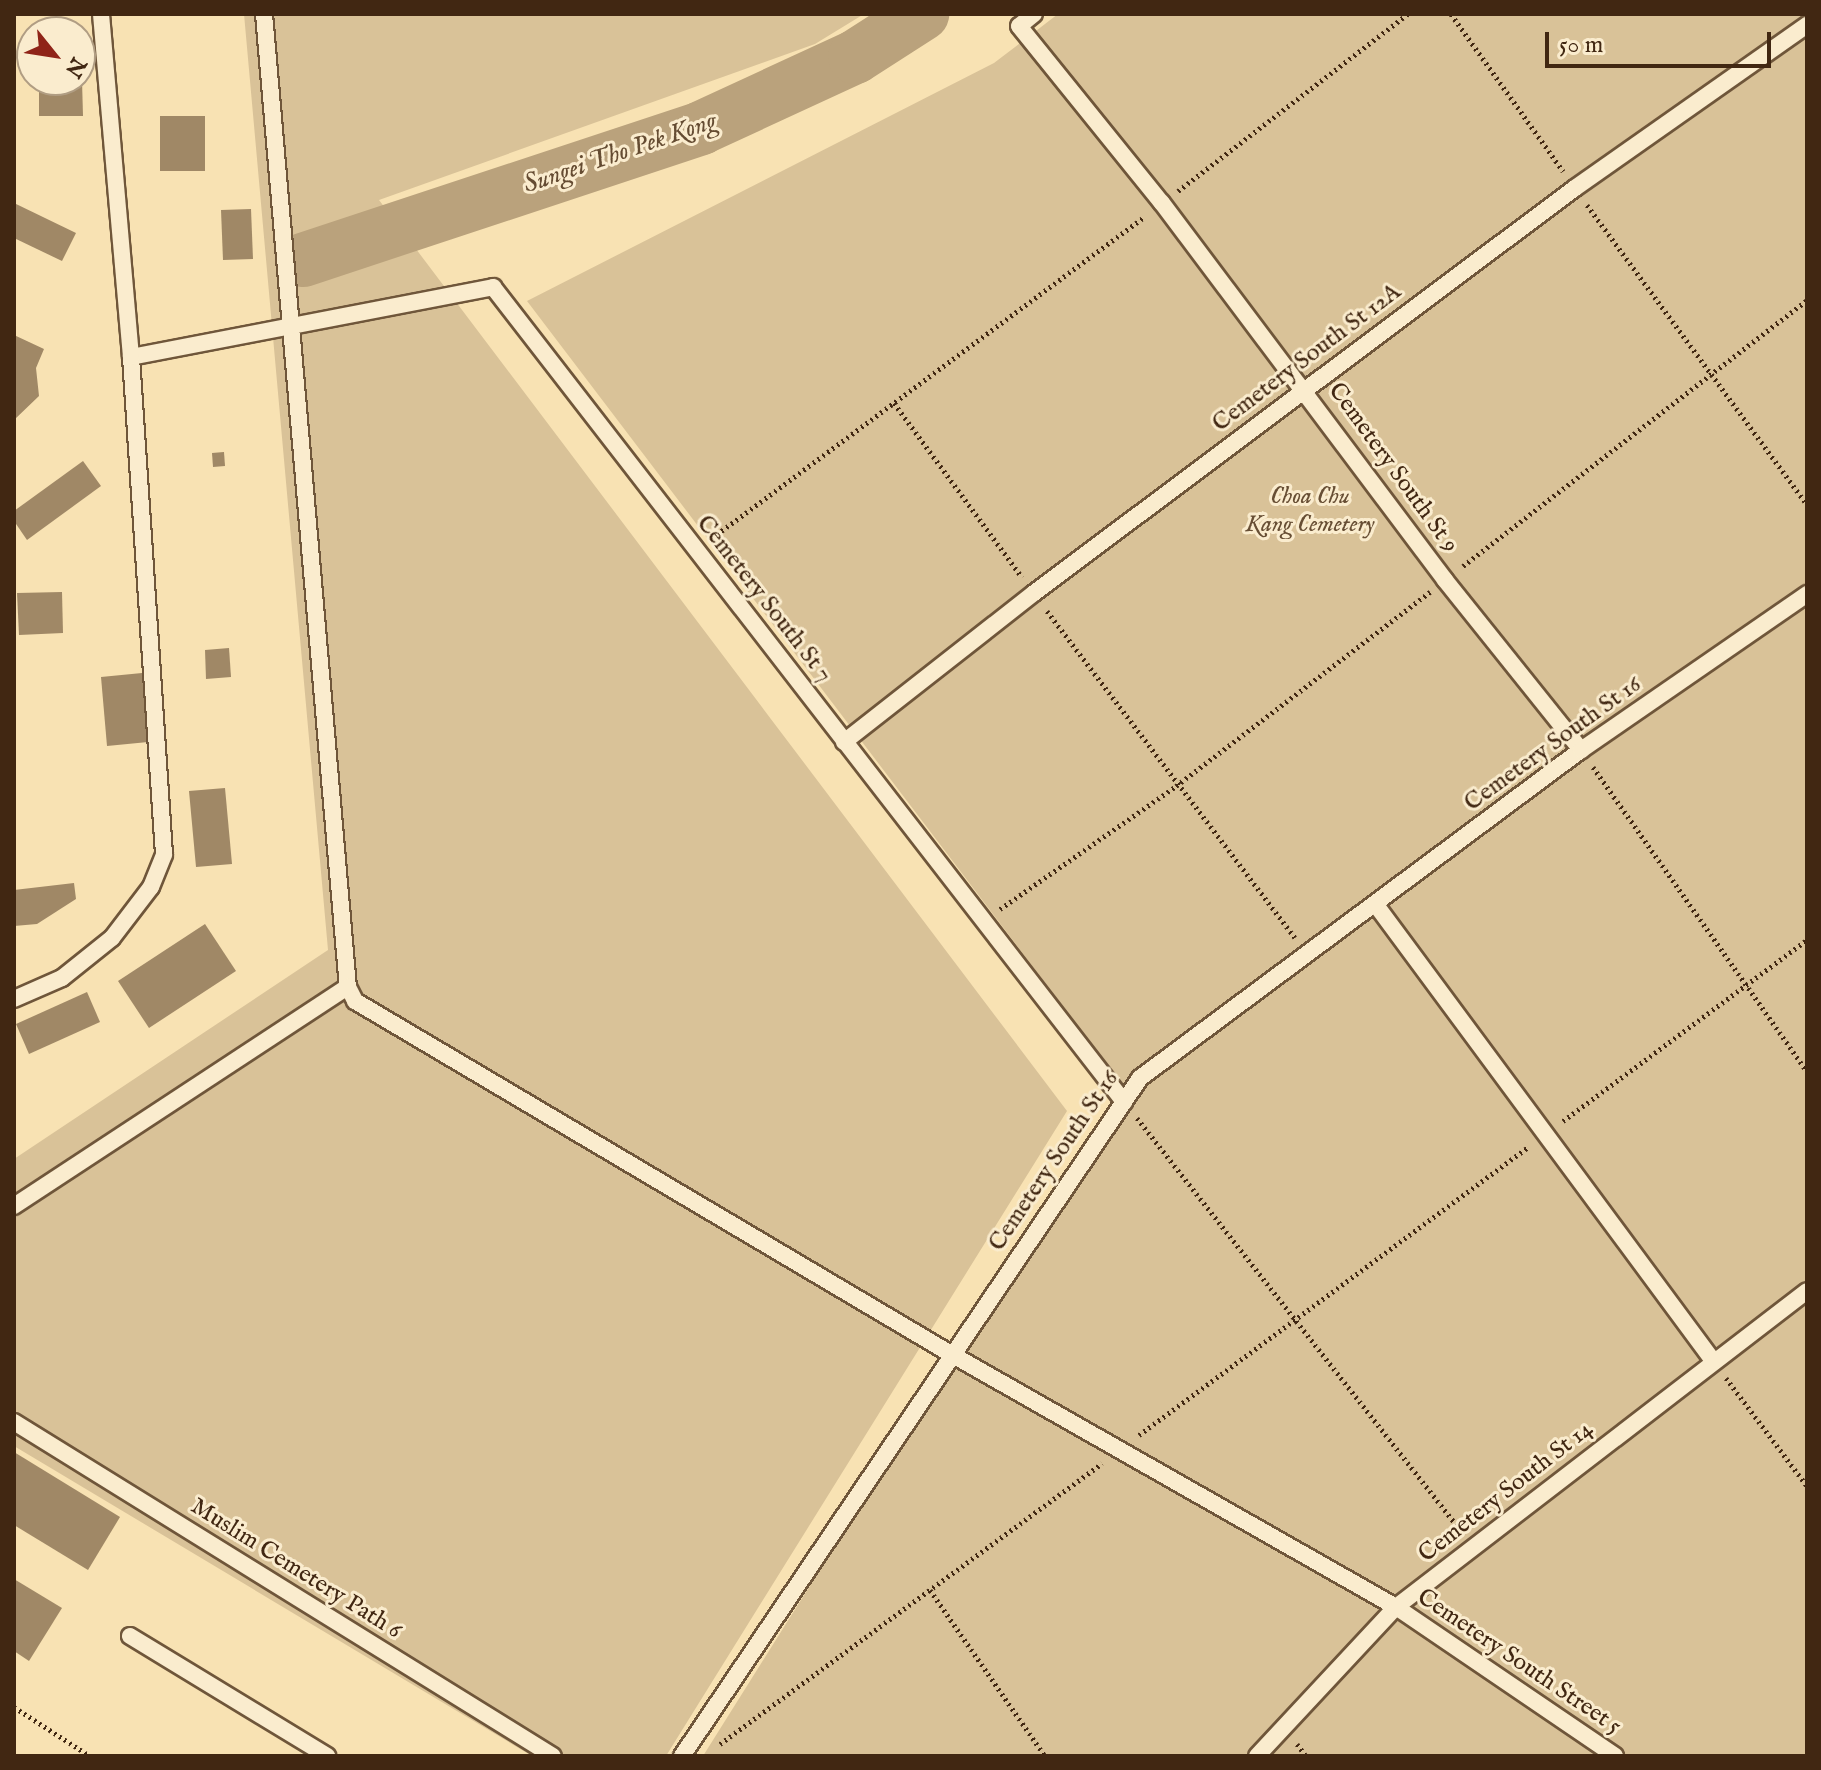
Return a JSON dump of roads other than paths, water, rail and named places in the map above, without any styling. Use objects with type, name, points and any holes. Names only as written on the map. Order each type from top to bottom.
[{"type":"lane","points":[[14,999],[62,978],[112,938],[151,887],[164,854],[131,357],[101,14]]},
{"type":"lane","points":[[14,1206],[348,987],[264,14]]},
{"type":"lane","name":"Cemetery South St 9","points":[[1034,14],[1019,26],[1162,203],[1306,389],[1445,580],[1581,750]]},
{"type":"lane","name":"Cemetery South St 12A","points":[[844,742],[1034,593],[1575,188],[1807,25]]},
{"type":"lane","name":"Cemetery South St 7","points":[[291,329],[493,287],[1124,1102]]},
{"type":"lane","points":[[131,357],[291,329]]},
{"type":"lane","name":"Cemetery South St 16","points":[[682,1756],[1140,1078],[1581,750],[1807,594]]},
{"type":"lane","points":[[1376,905],[1714,1362]]},
{"type":"lane","name":"Cemetery South Street 5","points":[[348,987],[355,1001],[951,1354],[1396,1607],[1615,1756]]},
{"type":"lane","name":"Cemetery South St 14","points":[[1257,1756],[1396,1607],[1807,1291]]},
{"type":"lane","name":"Muslim Cemetery Path 6","points":[[14,1422],[553,1756]]},
{"type":"lane","points":[[130,1636],[327,1756]]},
{"type":"waterway","name":"Sungei Tho Pek Kong","points":[[303,260],[701,128],[855,57],[922,14]]},
{"type":"park label","name":"Choa Chu Kang Cemetery","points":[[1310,511]]}]
